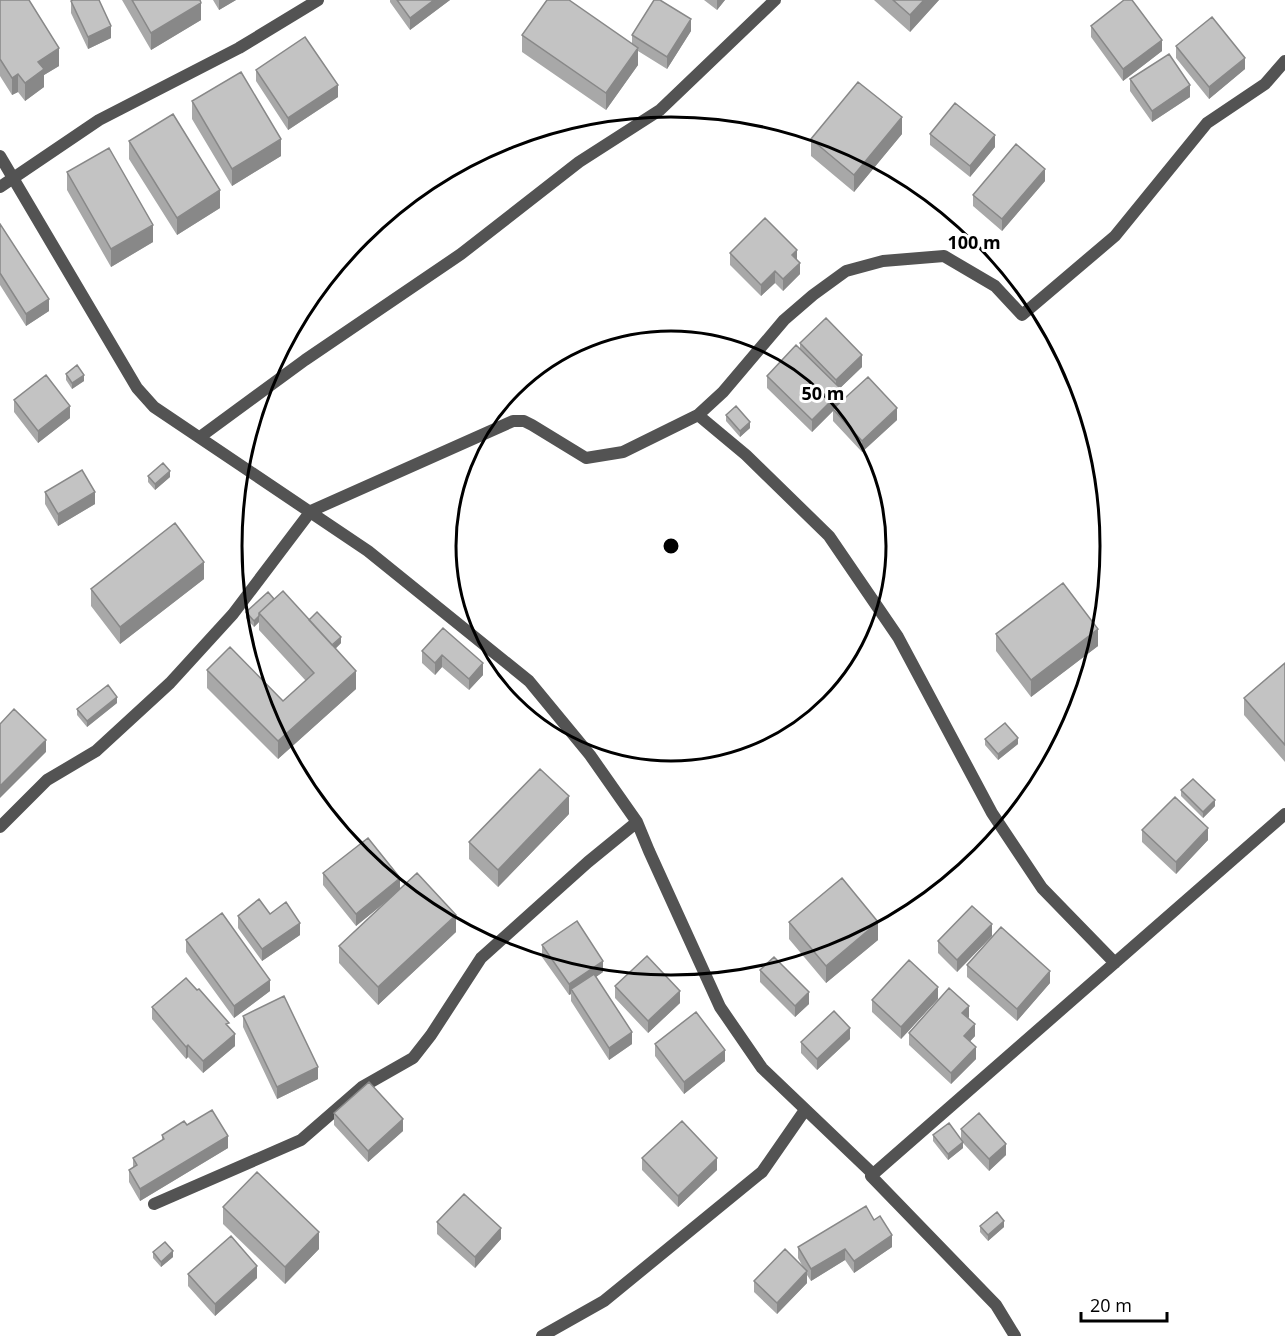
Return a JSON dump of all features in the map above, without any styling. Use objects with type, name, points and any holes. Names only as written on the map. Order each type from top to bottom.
[{"type":"street","points":[[0,187],[99,120],[239,48],[318,0]]},
{"type":"street","points":[[200,438],[305,360],[461,254],[579,162],[660,110],[775,0]]},
{"type":"street","points":[[0,827],[47,780],[96,751],[170,683],[233,614],[311,511],[513,421],[524,421],[586,458],[623,452],[698,415],[723,392],[784,320],[846,271],[883,261],[944,256],[995,286],[1022,315],[1115,236],[1207,123],[1265,84],[1285,61]]},
{"type":"street","points":[[0,156],[137,388],[154,407],[368,550],[529,681],[590,754],[637,822],[720,1006],[762,1068],[872,1173],[871,1176],[996,1305],[1012,1335]]},
{"type":"street","points":[[698,415],[746,455],[829,536],[898,637],[992,813],[1042,888],[1115,963]]},
{"type":"street","points":[[871,1176],[1285,814]]},
{"type":"street","points":[[154,1204],[301,1140],[362,1087],[413,1058],[431,1035],[481,958],[588,861],[637,822]]},
{"type":"street","points":[[542,1336],[604,1301],[762,1172],[806,1110]]},
{"type":"building","points":[[0,0],[29,0],[59,48],[38,62],[44,69],[25,83],[18,74],[12,78],[0,59]]},
{"type":"building","points":[[99,0],[111,26],[88,37],[71,1]]},
{"type":"building","points":[[132,0],[200,0],[201,3],[151,33]]},
{"type":"building","points":[[397,0],[434,0],[410,18]]},
{"type":"building","points":[[547,0],[569,0],[638,48],[606,93],[522,35]]},
{"type":"building","points":[[654,0],[660,0],[691,19],[667,57],[632,35]]},
{"type":"building","points":[[893,0],[924,0],[910,15]]},
{"type":"building","points":[[1124,0],[1132,0],[1162,40],[1123,69],[1091,26]]},
{"type":"building","points":[[1212,17],[1245,58],[1209,87],[1176,46]]},
{"type":"building","points":[[305,37],[338,85],[288,118],[256,70]]},
{"type":"building","points":[[1169,54],[1190,85],[1152,111],[1130,79]]},
{"type":"building","points":[[241,72],[281,139],[232,169],[192,101]]},
{"type":"building","points":[[858,82],[902,117],[854,175],[811,139]]},
{"type":"building","points":[[955,103],[995,135],[970,166],[930,134]]},
{"type":"building","points":[[173,114],[220,190],[177,218],[129,141]]},
{"type":"building","points":[[1016,144],[1045,169],[1002,219],[973,195]]},
{"type":"building","points":[[109,148],[153,225],[111,249],[67,172]]},
{"type":"building","points":[[765,218],[797,250],[792,255],[800,263],[783,279],[775,271],[761,285],[730,253]]},
{"type":"building","points":[[0,224],[49,299],[26,314],[0,273]]},
{"type":"building","points":[[826,318],[862,355],[836,380],[800,343]]},
{"type":"building","points":[[796,345],[842,390],[812,420],[767,376]]},
{"type":"building","points":[[77,365],[84,375],[72,383],[66,374]]},
{"type":"building","points":[[46,375],[70,406],[38,431],[14,400]]},
{"type":"building","points":[[868,377],[897,408],[862,441],[833,409]]},
{"type":"building","points":[[736,406],[750,422],[740,431],[726,415]]},
{"type":"building","points":[[163,463],[170,471],[155,484],[148,476]]},
{"type":"building","points":[[82,470],[95,492],[58,514],[45,492]]},
{"type":"building","points":[[175,523],[204,562],[120,627],[91,589]]},
{"type":"building","points":[[1063,583],[1098,629],[1031,680],[996,634]]},
{"type":"building","points":[[283,591],[356,671],[278,741],[207,670],[230,647],[283,701],[314,673],[259,613]]},
{"type":"building","points":[[268,592],[274,599],[254,621],[246,612]]},
{"type":"building","points":[[317,612],[341,637],[332,645],[309,620]]},
{"type":"building","points":[[443,628],[483,663],[469,679],[442,655],[435,663],[422,651]]},
{"type":"building","points":[[1285,663],[1285,745],[1244,698]]},
{"type":"building","points":[[108,685],[117,697],[87,721],[77,709]]},
{"type":"building","points":[[14,709],[46,740],[0,786],[0,724]]},
{"type":"building","points":[[1005,723],[1018,738],[998,754],[985,739]]},
{"type":"building","points":[[540,769],[569,796],[498,870],[469,842]]},
{"type":"building","points":[[1193,779],[1215,800],[1203,812],[1181,790]]},
{"type":"building","points":[[1175,797],[1208,828],[1176,862],[1142,830]]},
{"type":"building","points":[[368,838],[400,878],[356,914],[323,873]]},
{"type":"building","points":[[417,873],[456,915],[378,987],[339,946]]},
{"type":"building","points":[[842,878],[878,922],[826,966],[789,922]]},
{"type":"building","points":[[259,899],[270,914],[286,902],[300,923],[262,949],[238,916]]},
{"type":"building","points":[[972,906],[992,924],[957,960],[938,941]]},
{"type":"building","points":[[222,913],[270,980],[234,1006],[186,940]]},
{"type":"building","points":[[577,921],[603,961],[569,984],[542,945]]},
{"type":"building","points":[[1001,927],[1050,971],[1017,1009],[967,965]]},
{"type":"building","points":[[647,956],[680,991],[648,1021],[615,986]]},
{"type":"building","points":[[774,957],[809,992],[795,1006],[760,970]]},
{"type":"building","points":[[909,960],[938,987],[901,1027],[872,1000]]},
{"type":"building","points":[[594,974],[632,1032],[609,1048],[571,989]]},
{"type":"building","points":[[186,978],[229,1023],[226,1024],[235,1034],[203,1061],[188,1045],[186,1047],[152,1007]]},
{"type":"building","points":[[949,988],[969,1006],[962,1013],[975,1024],[964,1036],[976,1047],[951,1073],[909,1033]]},
{"type":"building","points":[[284,996],[318,1067],[277,1087],[243,1016]]},
{"type":"building","points":[[834,1011],[850,1028],[817,1059],[801,1042]]},
{"type":"building","points":[[696,1012],[725,1050],[684,1082],[655,1044]]},
{"type":"building","points":[[369,1082],[403,1119],[368,1151],[334,1113]]},
{"type":"building","points":[[212,1110],[228,1136],[140,1189],[129,1170],[137,1165],[133,1158],[164,1139],[162,1135],[184,1121],[187,1125]]},
{"type":"building","points":[[979,1113],[1006,1144],[989,1159],[961,1129]]},
{"type":"building","points":[[682,1121],[717,1158],[678,1196],[642,1158]]},
{"type":"building","points":[[949,1123],[963,1142],[948,1154],[933,1135]]},
{"type":"building","points":[[257,1172],[319,1232],[285,1267],[223,1207]]},
{"type":"building","points":[[464,1194],[501,1228],[475,1257],[437,1222]]},
{"type":"building","points":[[866,1206],[874,1220],[880,1216],[892,1235],[854,1261],[845,1249],[811,1269],[798,1247]]},
{"type":"building","points":[[997,1212],[1004,1221],[988,1235],[980,1226]]},
{"type":"building","points":[[231,1236],[257,1266],[215,1304],[188,1274]]},
{"type":"building","points":[[165,1242],[173,1251],[161,1262],[153,1252]]},
{"type":"building","points":[[785,1249],[807,1271],[777,1303],[754,1281]]}]
